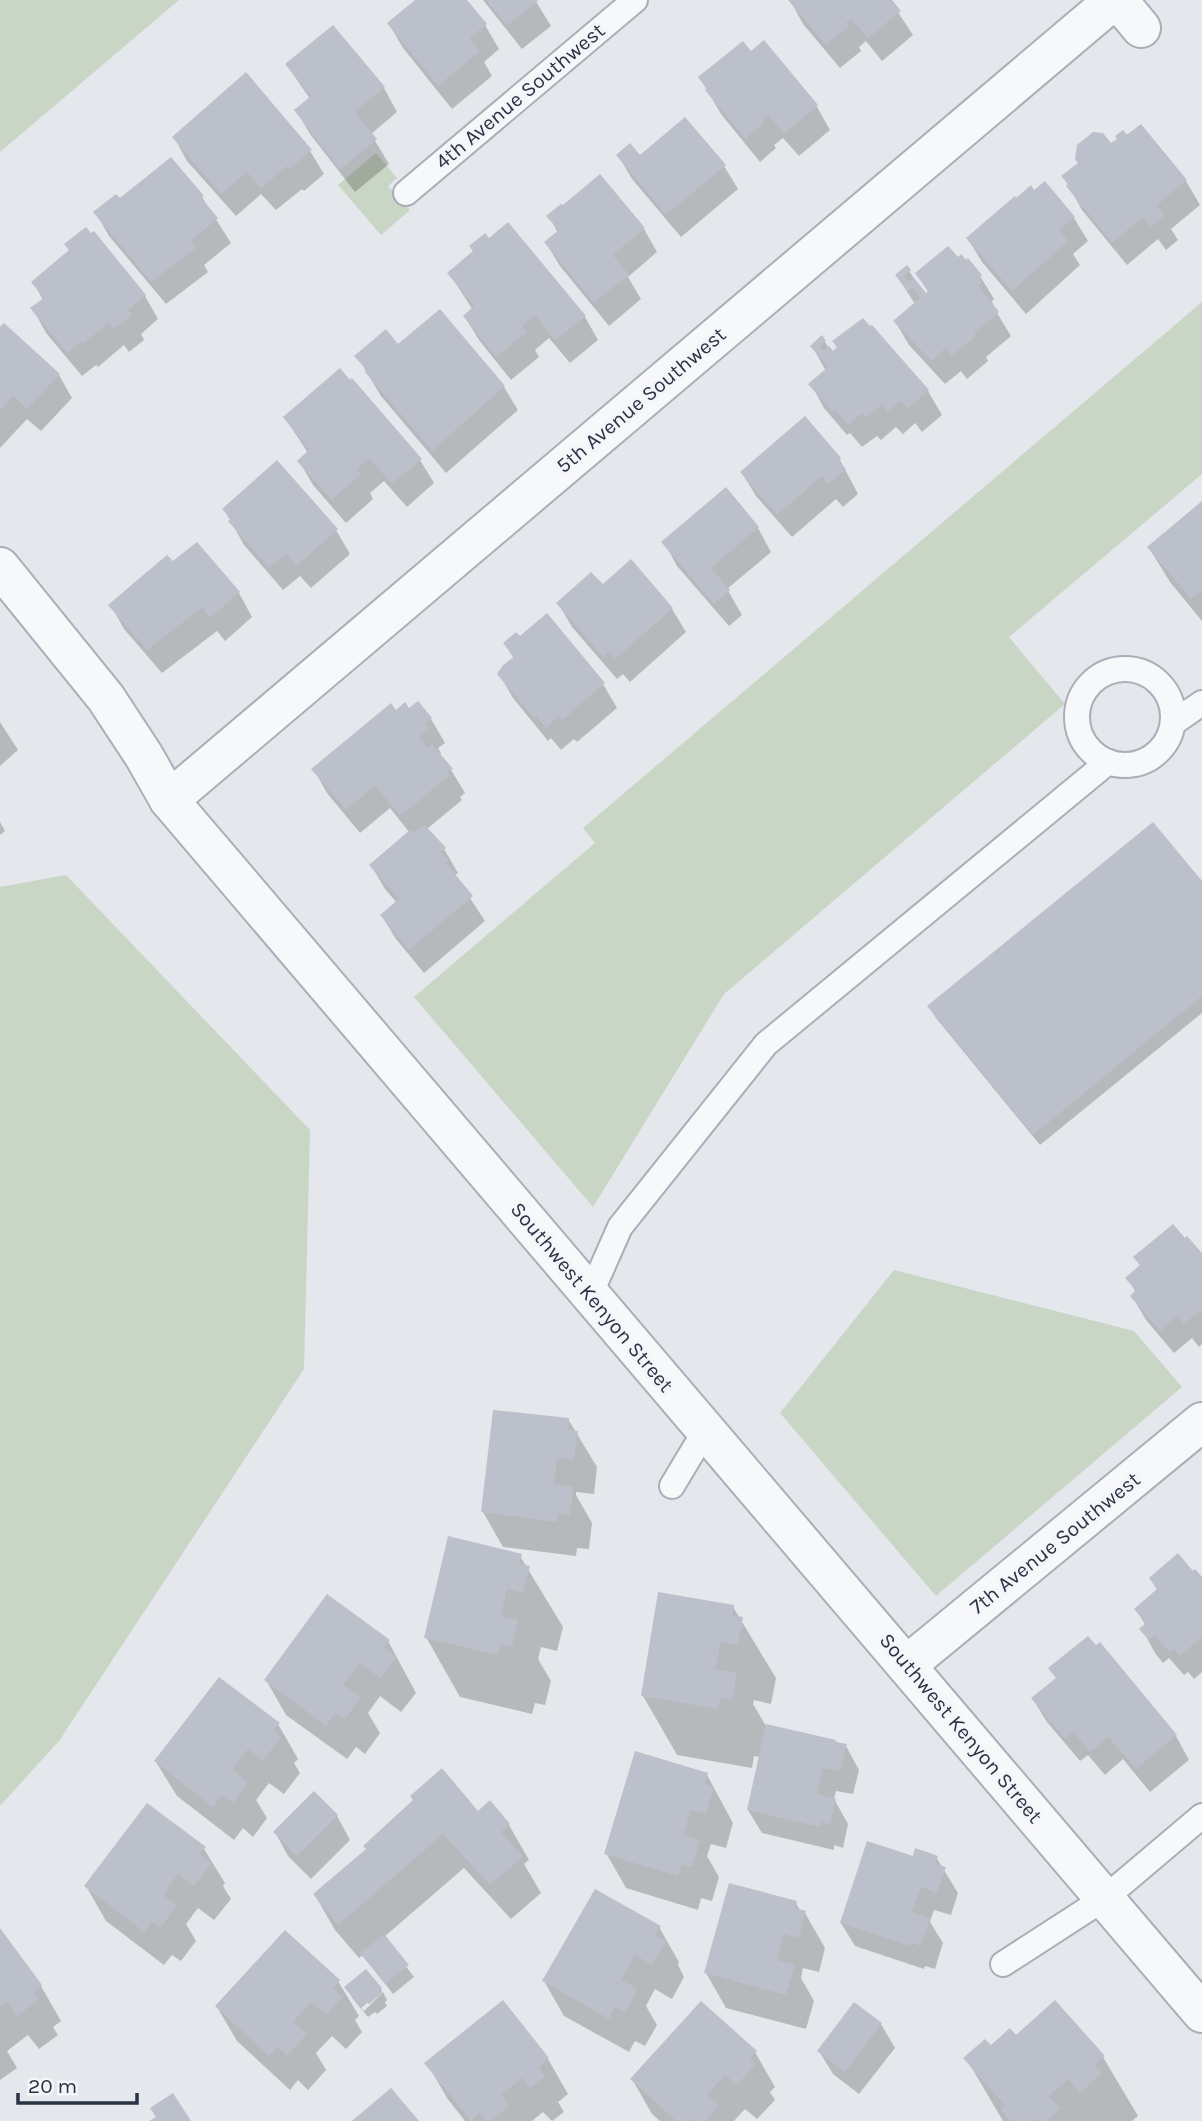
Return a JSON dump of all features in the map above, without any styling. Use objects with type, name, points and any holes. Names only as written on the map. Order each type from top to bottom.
[{"type":"street","name":"5th Avenue Southwest","points":[[169,800],[1124,9]]},
{"type":"street","name":"Southwest Kenyon Street","points":[[0,567],[106,698],[169,800],[705,1431],[908,1664],[1202,2013]]},
{"type":"street","name":"7th Avenue Southwest","points":[[908,1664],[1202,1422]]},
{"type":"lane","name":"4th Avenue Southwest","points":[[406,193],[635,0]]},
{"type":"lane","points":[[1123,669],[1140,671],[1154,679],[1166,691],[1172,706],[1173,723],[1169,737],[1161,749],[1137,764],[1122,765],[1108,762],[1094,754],[1083,741],[1078,726],[1077,709],[1083,694],[1093,681],[1107,672],[1123,669]]},
{"type":"lane","points":[[1173,723],[1202,703]]},
{"type":"lane","points":[[590,1295],[620,1227],[766,1044],[1108,762]]},
{"type":"lane","points":[[671,1486],[705,1431]]},
{"type":"lane","points":[[1003,1964],[1105,1898],[1202,1816]]},
{"type":"green space","points":[[0,0],[179,0],[0,152]]},
{"type":"green space","points":[[376,153],[397,178],[388,186],[410,210],[381,235],[338,185]]},
{"type":"green space","points":[[1202,302],[1202,474],[1009,637],[1065,704],[724,994],[593,1207],[414,997],[595,843],[583,828]]},
{"type":"green space","points":[[66,875],[310,1130],[304,1369],[59,1741],[0,1806],[0,887]]},
{"type":"green space","points":[[894,1270],[1134,1331],[1182,1387],[936,1596],[780,1413]]},
{"type":"building","points":[[415,0],[467,0],[487,24],[470,38],[480,51],[438,86],[387,23]]},
{"type":"building","points":[[486,0],[537,0],[538,1],[507,26]]},
{"type":"building","points":[[788,0],[892,0],[901,11],[868,38],[851,19],[846,23],[849,26],[826,45]]},
{"type":"building","points":[[333,25],[385,87],[355,112],[377,139],[340,170],[294,110],[311,96],[285,64]]},
{"type":"building","points":[[764,40],[818,105],[784,134],[768,115],[762,121],[764,123],[745,139],[705,90],[707,89],[698,77],[743,41],[751,51]]},
{"type":"building","points":[[246,72],[312,150],[289,169],[287,166],[261,188],[247,172],[221,194],[172,137]]},
{"type":"building","points":[[685,117],[726,165],[666,215],[616,155],[630,143],[640,155]]},
{"type":"building","points":[[1141,124],[1187,180],[1157,205],[1165,215],[1151,227],[1143,217],[1112,243],[1061,176],[1078,163],[1075,159],[1077,145],[1093,132],[1103,133],[1111,143],[1123,130],[1127,135]]},
{"type":"building","points":[[171,157],[204,196],[201,198],[218,218],[191,241],[196,248],[151,282],[93,212],[116,194],[120,198]]},
{"type":"building","points":[[600,174],[645,228],[613,255],[629,275],[594,303],[544,242],[559,230],[546,216]]},
{"type":"building","points":[[1045,181],[1075,217],[1059,230],[1068,241],[1012,291],[966,238],[1015,196],[1016,198],[1031,185],[1034,190]]},
{"type":"building","points":[[508,222],[586,316],[555,340],[535,315],[522,326],[527,332],[496,357],[463,316],[474,306],[447,273],[473,251],[469,246],[485,233],[489,238]]},
{"type":"building","points":[[86,227],[91,233],[94,231],[146,295],[128,310],[132,315],[114,329],[109,323],[67,353],[30,308],[44,298],[31,282],[69,250],[64,244]]},
{"type":"building","points":[[948,246],[958,257],[961,254],[966,260],[968,258],[982,275],[979,277],[983,282],[978,286],[999,312],[952,356],[946,348],[931,361],[893,321],[920,298],[912,287],[908,291],[895,275],[907,265],[911,270],[904,276],[909,282],[914,278],[926,293],[928,291],[915,273]]},
{"type":"building","points":[[440,309],[505,386],[432,451],[354,356],[386,329],[398,344]]},
{"type":"building","points":[[863,318],[929,390],[907,409],[900,401],[888,412],[882,404],[866,418],[862,413],[848,425],[808,384],[828,367],[810,346],[822,335],[826,341],[819,347],[823,351],[829,346],[833,351],[837,347],[832,341]]},
{"type":"building","points":[[4,323],[60,374],[27,409],[13,396],[0,410],[0,327]]},
{"type":"building","points":[[340,368],[350,380],[352,378],[422,459],[392,484],[369,458],[357,469],[361,474],[332,500],[297,461],[309,450],[283,417]]},
{"type":"building","points":[[805,416],[841,458],[839,461],[846,469],[828,484],[822,476],[777,515],[740,472]]},
{"type":"building","points":[[277,460],[338,529],[296,566],[286,554],[269,568],[228,521],[231,519],[222,509]]},
{"type":"building","points":[[726,487],[759,527],[711,568],[730,590],[714,604],[661,542]]},
{"type":"building","points":[[1202,501],[1202,590],[1191,599],[1147,547]]},
{"type":"building","points":[[197,542],[240,592],[210,618],[202,608],[147,650],[108,605],[167,555],[173,561]]},
{"type":"building","points":[[631,559],[673,608],[615,659],[609,651],[603,657],[556,603],[591,572],[603,584]]},
{"type":"building","points":[[547,613],[605,683],[562,720],[559,716],[546,728],[536,716],[534,718],[497,674],[503,665],[514,657],[503,643],[516,632],[520,636]]},
{"type":"building","points":[[418,701],[432,718],[425,724],[429,728],[419,737],[428,748],[432,744],[453,769],[447,772],[450,775],[400,816],[375,786],[346,810],[311,769],[391,703],[396,710],[405,702],[409,708]]},
{"type":"building","points":[[1153,822],[1202,881],[1202,996],[1033,1135],[927,1006]]},
{"type":"building","points":[[424,824],[446,848],[441,852],[449,861],[446,863],[473,896],[409,950],[380,915],[399,899],[369,865],[410,830],[413,833]]},
{"type":"building","points":[[1173,1224],[1202,1253],[1202,1314],[1200,1311],[1184,1324],[1177,1316],[1160,1331],[1130,1296],[1136,1290],[1125,1278],[1140,1265],[1133,1257]]},
{"type":"building","points":[[493,1410],[569,1418],[568,1430],[578,1431],[574,1460],[557,1458],[554,1484],[573,1487],[570,1515],[558,1513],[557,1522],[481,1512]]},
{"type":"building","points":[[448,1536],[522,1554],[519,1564],[530,1566],[523,1593],[507,1589],[501,1616],[518,1620],[512,1647],[501,1644],[498,1655],[424,1638]]},
{"type":"building","points":[[1178,1553],[1193,1571],[1195,1569],[1202,1577],[1202,1637],[1180,1656],[1174,1649],[1170,1653],[1155,1635],[1149,1640],[1139,1629],[1146,1623],[1134,1609],[1157,1589],[1149,1578]]},
{"type":"building","points":[[658,1592],[734,1605],[732,1615],[743,1617],[738,1645],[721,1642],[715,1669],[737,1673],[732,1700],[721,1697],[718,1709],[641,1696]]},
{"type":"building","points":[[327,1594],[390,1640],[384,1647],[397,1657],[381,1678],[359,1663],[343,1685],[361,1697],[344,1720],[335,1713],[326,1726],[264,1680]]},
{"type":"building","points":[[1088,1636],[1096,1645],[1100,1642],[1177,1735],[1136,1769],[1108,1737],[1090,1752],[1073,1732],[1065,1739],[1031,1698],[1056,1678],[1048,1668]]},
{"type":"building","points":[[219,1677],[280,1723],[273,1730],[281,1737],[263,1761],[248,1749],[232,1770],[248,1782],[233,1803],[222,1795],[213,1807],[154,1761]]},
{"type":"building","points":[[766,1724],[847,1744],[840,1771],[823,1768],[817,1794],[836,1799],[830,1825],[821,1822],[820,1827],[747,1810]]},
{"type":"building","points":[[635,1751],[708,1773],[705,1784],[714,1787],[706,1814],[691,1810],[683,1835],[700,1840],[692,1867],[682,1864],[678,1876],[604,1854]]},
{"type":"building","points":[[442,1768],[478,1811],[490,1800],[510,1824],[501,1832],[523,1857],[490,1885],[443,1834],[338,1925],[313,1894],[366,1849],[363,1846],[413,1800],[410,1796]]},
{"type":"building","points":[[314,1791],[338,1815],[297,1856],[273,1832]]},
{"type":"building","points":[[147,1803],[206,1847],[200,1854],[212,1863],[194,1886],[178,1874],[163,1895],[177,1905],[160,1928],[152,1922],[144,1932],[84,1886]]},
{"type":"building","points":[[867,1841],[913,1856],[915,1848],[938,1856],[935,1864],[946,1867],[937,1893],[921,1887],[912,1912],[930,1918],[921,1946],[912,1943],[910,1946],[840,1923]]},
{"type":"building","points":[[729,1883],[797,1901],[795,1908],[806,1911],[799,1938],[784,1934],[777,1960],[795,1965],[786,1995],[704,1973]]},
{"type":"building","points":[[595,1889],[661,1926],[655,1935],[666,1941],[652,1965],[635,1955],[621,1980],[638,1989],[625,2012],[615,2007],[609,2019],[542,1981]]},
{"type":"building","points":[[0,1928],[42,1985],[34,1992],[39,1999],[17,2016],[7,2001],[0,2007]]},
{"type":"building","points":[[285,1930],[340,1980],[333,1988],[343,1997],[326,2015],[311,2002],[293,2022],[307,2034],[287,2056],[278,2047],[269,2056],[215,2006]]},
{"type":"building","points":[[384,1934],[409,1965],[385,1984],[360,1953]]},
{"type":"building","points":[[366,1969],[382,1988],[379,1990],[382,1993],[361,2007],[344,1987]]},
{"type":"building","points":[[503,2000],[549,2058],[539,2067],[545,2076],[530,2088],[522,2078],[501,2095],[510,2106],[491,2121],[486,2121],[480,2113],[471,2121],[424,2063]]},
{"type":"building","points":[[1055,2000],[1105,2056],[1095,2065],[1102,2073],[1080,2093],[1068,2079],[1049,2096],[1061,2109],[1047,2121],[1037,2121],[1034,2118],[1031,2121],[1011,2121],[1001,2110],[1005,2106],[963,2058],[985,2039],[991,2045],[1010,2028],[1016,2035]]},
{"type":"building","points":[[701,2001],[757,2051],[750,2059],[756,2064],[737,2085],[725,2075],[707,2095],[719,2106],[706,2121],[694,2121],[691,2118],[689,2121],[676,2121],[630,2079]]},
{"type":"building","points":[[854,2002],[882,2023],[845,2072],[817,2051]]},
{"type":"building","points":[[391,2088],[419,2121],[352,2121]]},
{"type":"building","points":[[173,2093],[191,2121],[149,2121],[156,2117],[150,2108]]}]
